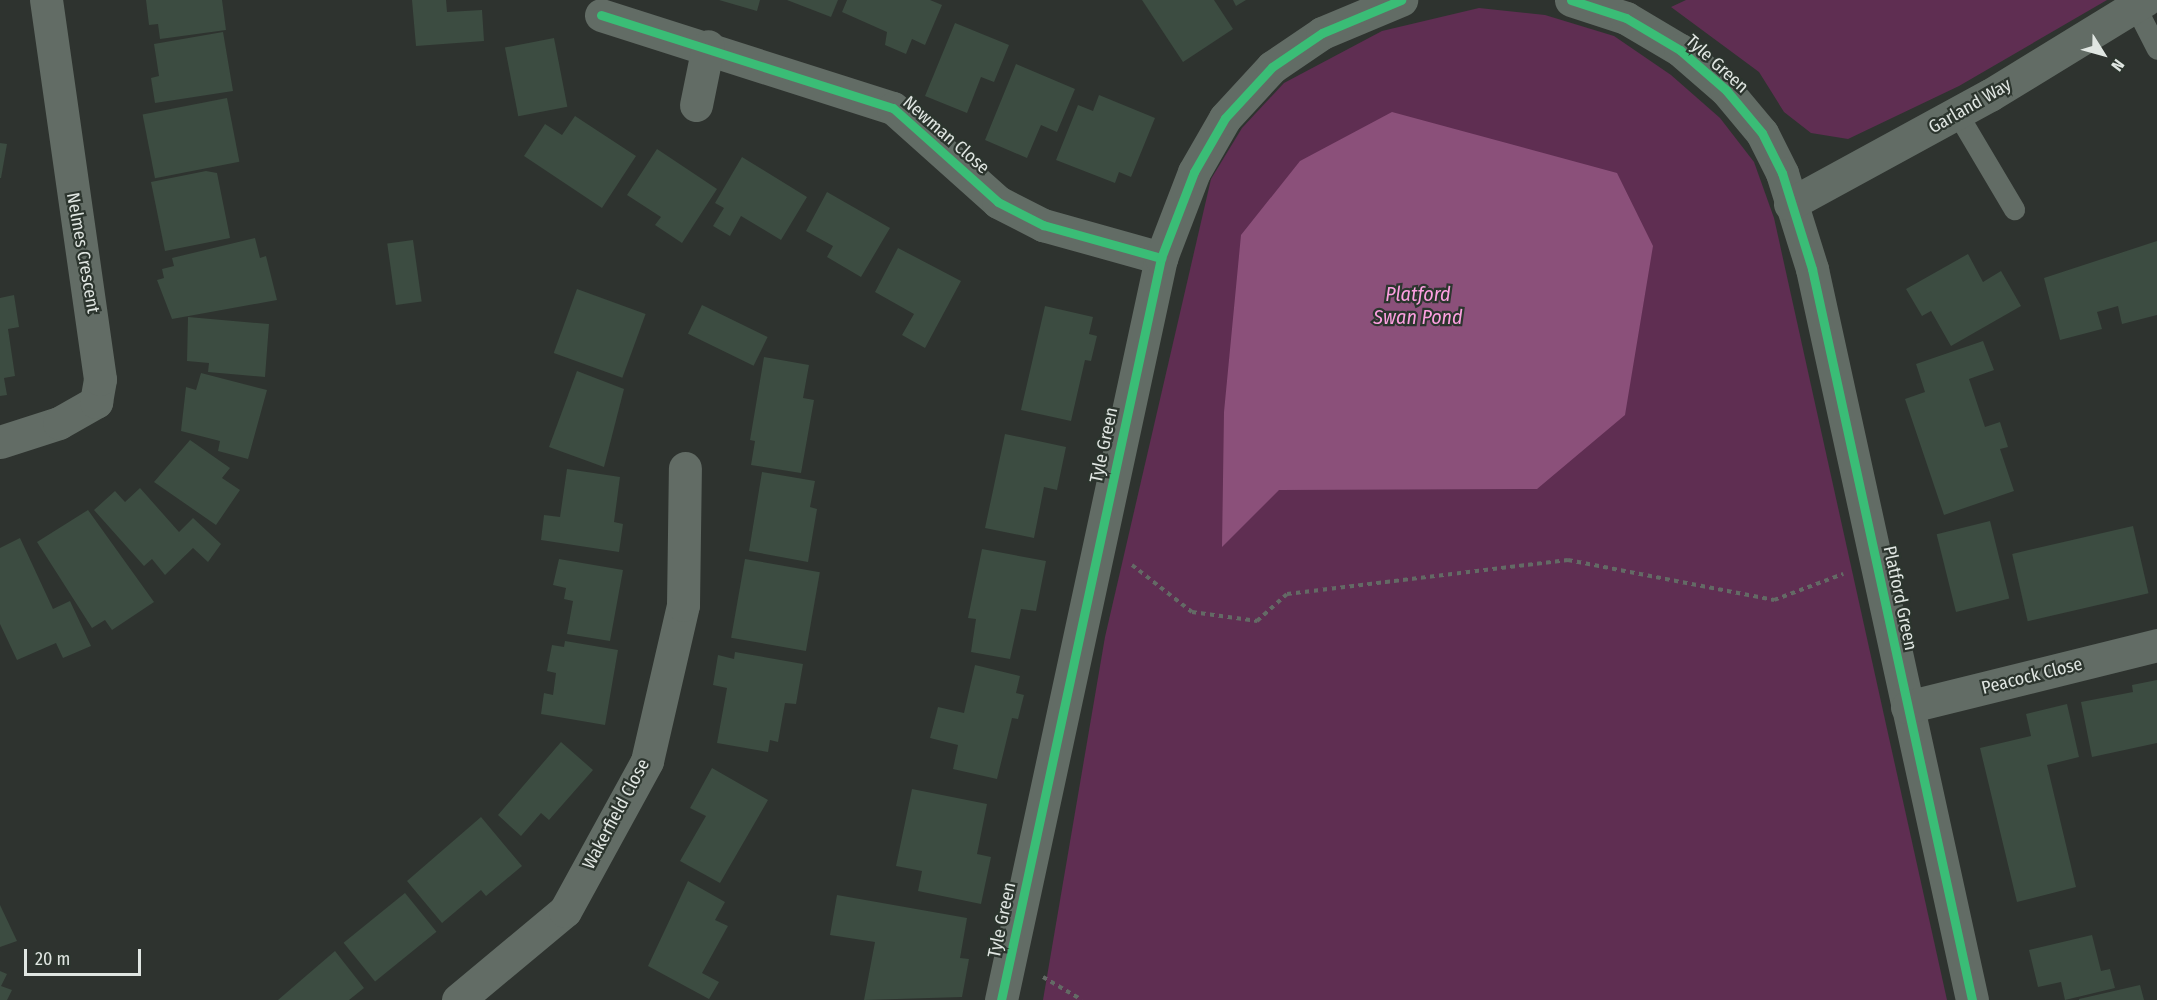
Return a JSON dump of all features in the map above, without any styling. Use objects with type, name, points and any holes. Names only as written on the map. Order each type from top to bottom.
[{"type":"street","name":"Nelmes Crescent","points":[[0,442],[59,423],[96,402],[100,379],[46,0]]},
{"type":"street","name":"Tyle Green","points":[[1002,1000],[1161,258],[1194,172],[1220,127],[1272,67],[1322,33],[1401,0]]},
{"type":"street","name":"Tyle Green","points":[[1571,0],[1626,18],[1680,50],[1726,90],[1762,133],[1790,204]]},
{"type":"street","name":"Garland Way","points":[[1790,204],[1957,113],[2140,3]]},
{"type":"street","name":"Newman Close","points":[[601,15],[708,46],[893,108],[998,202],[1043,225],[1161,258]]},
{"type":"street","points":[[696,105],[708,46]]},
{"type":"street","name":"Platford Green","points":[[1790,204],[1812,269],[1972,1000]]},
{"type":"street","name":"Wakerfield Close","points":[[458,1000],[565,911],[646,761],[683,605],[685,468]]},
{"type":"street","name":"Peacock Close","points":[[1907,707],[2157,645]]},
{"type":"lane","points":[[2140,3],[2157,49]]},
{"type":"lane","points":[[1957,113],[2014,208]]},
{"type":"path","points":[[1100,541],[1192,612],[1257,621],[1287,594],[1568,560],[1774,600],[1876,561]]},
{"type":"path","points":[[1009,964],[1063,984],[1083,1000]]},
{"type":"shaded area","points":[[1686,0],[2107,0],[1959,86],[1848,139],[1811,133],[1784,112],[1759,72],[1671,7]]},
{"type":"shaded area","points":[[1479,8],[1545,15],[1614,36],[1671,75],[1720,118],[1754,162],[1774,218],[1947,1000],[1043,1000],[1105,637],[1211,179],[1242,128],[1284,83],[1382,31]]},
{"type":"water","name":"Platford Swan Pond","points":[[1392,112],[1617,173],[1653,246],[1625,415],[1537,489],[1279,490],[1222,547],[1224,412],[1241,235],[1300,161]]},
{"type":"building","points":[[146,0],[222,0],[226,30],[160,39],[158,24],[149,25]]},
{"type":"building","points":[[412,0],[446,0],[447,12],[482,10],[484,41],[416,46]]},
{"type":"building","points":[[719,0],[760,0],[757,11]]},
{"type":"building","points":[[787,0],[838,0],[831,17]]},
{"type":"building","points":[[847,0],[930,0],[942,5],[925,45],[912,39],[906,54],[885,45],[887,32],[842,12]]},
{"type":"building","points":[[1142,0],[1214,0],[1233,29],[1183,62]]},
{"type":"building","points":[[1233,0],[1246,0],[1236,6]]},
{"type":"building","points":[[955,23],[1009,45],[994,82],[981,77],[967,113],[925,96]]},
{"type":"building","points":[[223,32],[233,91],[155,103],[151,78],[159,76],[154,44]]},
{"type":"building","points":[[554,38],[567,107],[518,116],[505,48]]},
{"type":"building","points":[[1016,64],[1075,89],[1057,132],[1041,125],[1027,158],[985,140]]},
{"type":"building","points":[[1099,95],[1155,118],[1131,177],[1119,172],[1115,183],[1056,160],[1078,105],[1093,111]]},
{"type":"building","points":[[227,98],[239,162],[155,178],[143,114]]},
{"type":"building","points":[[575,116],[636,156],[602,208],[524,156],[545,124],[562,135]]},
{"type":"building","points":[[0,143],[7,144],[1,178],[0,178]]},
{"type":"building","points":[[657,149],[717,189],[682,243],[655,225],[661,217],[627,195]]},
{"type":"building","points":[[742,157],[807,197],[781,240],[741,216],[730,236],[713,226],[724,208],[715,203]]},
{"type":"building","points":[[206,171],[217,173],[230,238],[165,251],[151,182]]},
{"type":"building","points":[[827,192],[890,228],[861,277],[827,257],[833,246],[806,231]]},
{"type":"building","points":[[255,238],[260,258],[266,256],[277,300],[172,319],[157,280],[164,278],[162,269],[174,266],[172,258]]},
{"type":"building","points":[[413,240],[422,301],[396,305],[387,244]]},
{"type":"building","points":[[2157,241],[2157,315],[2122,324],[2118,306],[2097,312],[2102,329],[2060,340],[2044,278]]},
{"type":"building","points":[[898,248],[961,281],[925,348],[902,335],[914,314],[875,292]]},
{"type":"building","points":[[1968,254],[1983,282],[2001,271],[2021,306],[1951,346],[1931,311],[1922,316],[1906,289]]},
{"type":"building","points":[[577,289],[646,314],[622,378],[554,353]]},
{"type":"building","points":[[14,295],[19,327],[8,329],[15,376],[4,378],[7,395],[0,396],[0,298]]},
{"type":"building","points":[[702,305],[768,337],[754,366],[688,334]]},
{"type":"building","points":[[1045,306],[1093,317],[1089,334],[1097,336],[1091,361],[1085,360],[1071,421],[1021,410]]},
{"type":"building","points":[[188,317],[269,324],[265,377],[208,372],[209,363],[187,361]]},
{"type":"building","points":[[1983,341],[1994,370],[1969,379],[1985,427],[2000,422],[2008,447],[2000,449],[2014,491],[1944,515],[1905,399],[1925,392],[1916,364]]},
{"type":"building","points":[[764,357],[809,365],[803,398],[814,400],[801,473],[751,465],[755,441],[750,440]]},
{"type":"building","points":[[577,371],[624,389],[604,467],[549,447]]},
{"type":"building","points":[[201,373],[267,390],[248,459],[218,451],[220,441],[181,431],[186,387],[196,390]]},
{"type":"building","points":[[1005,434],[1066,447],[1057,490],[1044,487],[1034,538],[985,528]]},
{"type":"building","points":[[190,440],[230,468],[222,478],[240,490],[216,525],[154,482]]},
{"type":"building","points":[[567,469],[620,477],[614,522],[623,524],[619,552],[541,540],[544,515],[560,517]]},
{"type":"building","points":[[762,472],[815,481],[810,507],[817,509],[808,562],[749,551]]},
{"type":"building","points":[[140,488],[179,532],[193,518],[221,544],[208,562],[193,548],[165,575],[152,559],[144,566],[94,510],[115,491],[125,502]]},
{"type":"building","points":[[88,510],[154,602],[112,630],[105,620],[92,628],[37,542]]},
{"type":"building","points":[[1990,521],[2009,599],[1956,612],[1937,534]]},
{"type":"building","points":[[2133,526],[2149,593],[2028,621],[2012,554]]},
{"type":"building","points":[[20,538],[53,609],[70,601],[91,646],[63,658],[56,643],[17,660],[0,624],[0,548]]},
{"type":"building","points":[[982,549],[1046,561],[1036,611],[1021,609],[1010,659],[971,652],[976,619],[968,618]]},
{"type":"building","points":[[559,559],[623,570],[610,641],[567,634],[573,601],[564,599],[566,588],[553,585]]},
{"type":"building","points":[[745,559],[820,572],[806,651],[731,638]]},
{"type":"building","points":[[565,641],[618,650],[605,725],[541,714],[544,693],[553,695],[556,673],[547,671],[552,645],[564,647]]},
{"type":"building","points":[[735,652],[803,664],[796,704],[785,703],[778,742],[770,740],[768,752],[717,743],[727,688],[713,685],[718,655],[734,659]]},
{"type":"building","points":[[975,665],[1020,676],[1016,693],[1024,695],[1018,719],[1012,718],[997,779],[953,769],[958,745],[930,738],[938,707],[964,713]]},
{"type":"building","points":[[2157,680],[2157,743],[2092,757],[2081,702],[2133,692],[2132,685]]},
{"type":"building","points":[[2067,704],[2079,757],[2047,765],[2076,887],[2017,902],[1980,748],[2031,736],[2026,714]]},
{"type":"building","points":[[561,742],[593,770],[549,820],[541,813],[521,836],[498,815]]},
{"type":"building","points":[[712,768],[768,800],[720,883],[680,861],[706,816],[690,808]]},
{"type":"building","points":[[912,789],[987,804],[977,854],[991,857],[981,904],[918,891],[922,871],[896,866]]},
{"type":"building","points":[[481,817],[522,866],[486,896],[481,890],[442,923],[407,881]]},
{"type":"building","points":[[688,881],[725,902],[715,920],[728,926],[702,973],[719,982],[709,999],[648,966]]},
{"type":"building","points":[[405,893],[436,932],[375,982],[344,943]]},
{"type":"building","points":[[837,895],[967,918],[960,958],[969,959],[962,997],[864,1000],[875,942],[830,935]]},
{"type":"building","points":[[0,905],[17,941],[0,947]]},
{"type":"building","points":[[2092,935],[2101,971],[2110,969],[2115,988],[2065,1000],[2061,982],[2038,987],[2029,950]]},
{"type":"building","points":[[335,951],[364,988],[349,1000],[278,1000]]},
{"type":"building","points":[[0,971],[7,974],[1,986],[12,990],[7,1000],[0,1000]]},
{"type":"building","points":[[2140,985],[2144,1000],[2079,1000],[2079,999]]},
{"type":"cycle path","points":[[1001,1000],[1161,258],[1194,172],[1225,118],[1272,67],[1322,33],[1401,0]]},
{"type":"cycle path","points":[[1571,0],[1626,18],[1680,50],[1726,90],[1762,133],[1782,173],[1812,269],[1972,1000]]},
{"type":"cycle path","points":[[601,15],[893,108],[998,202],[1043,225],[1161,258]]}]
